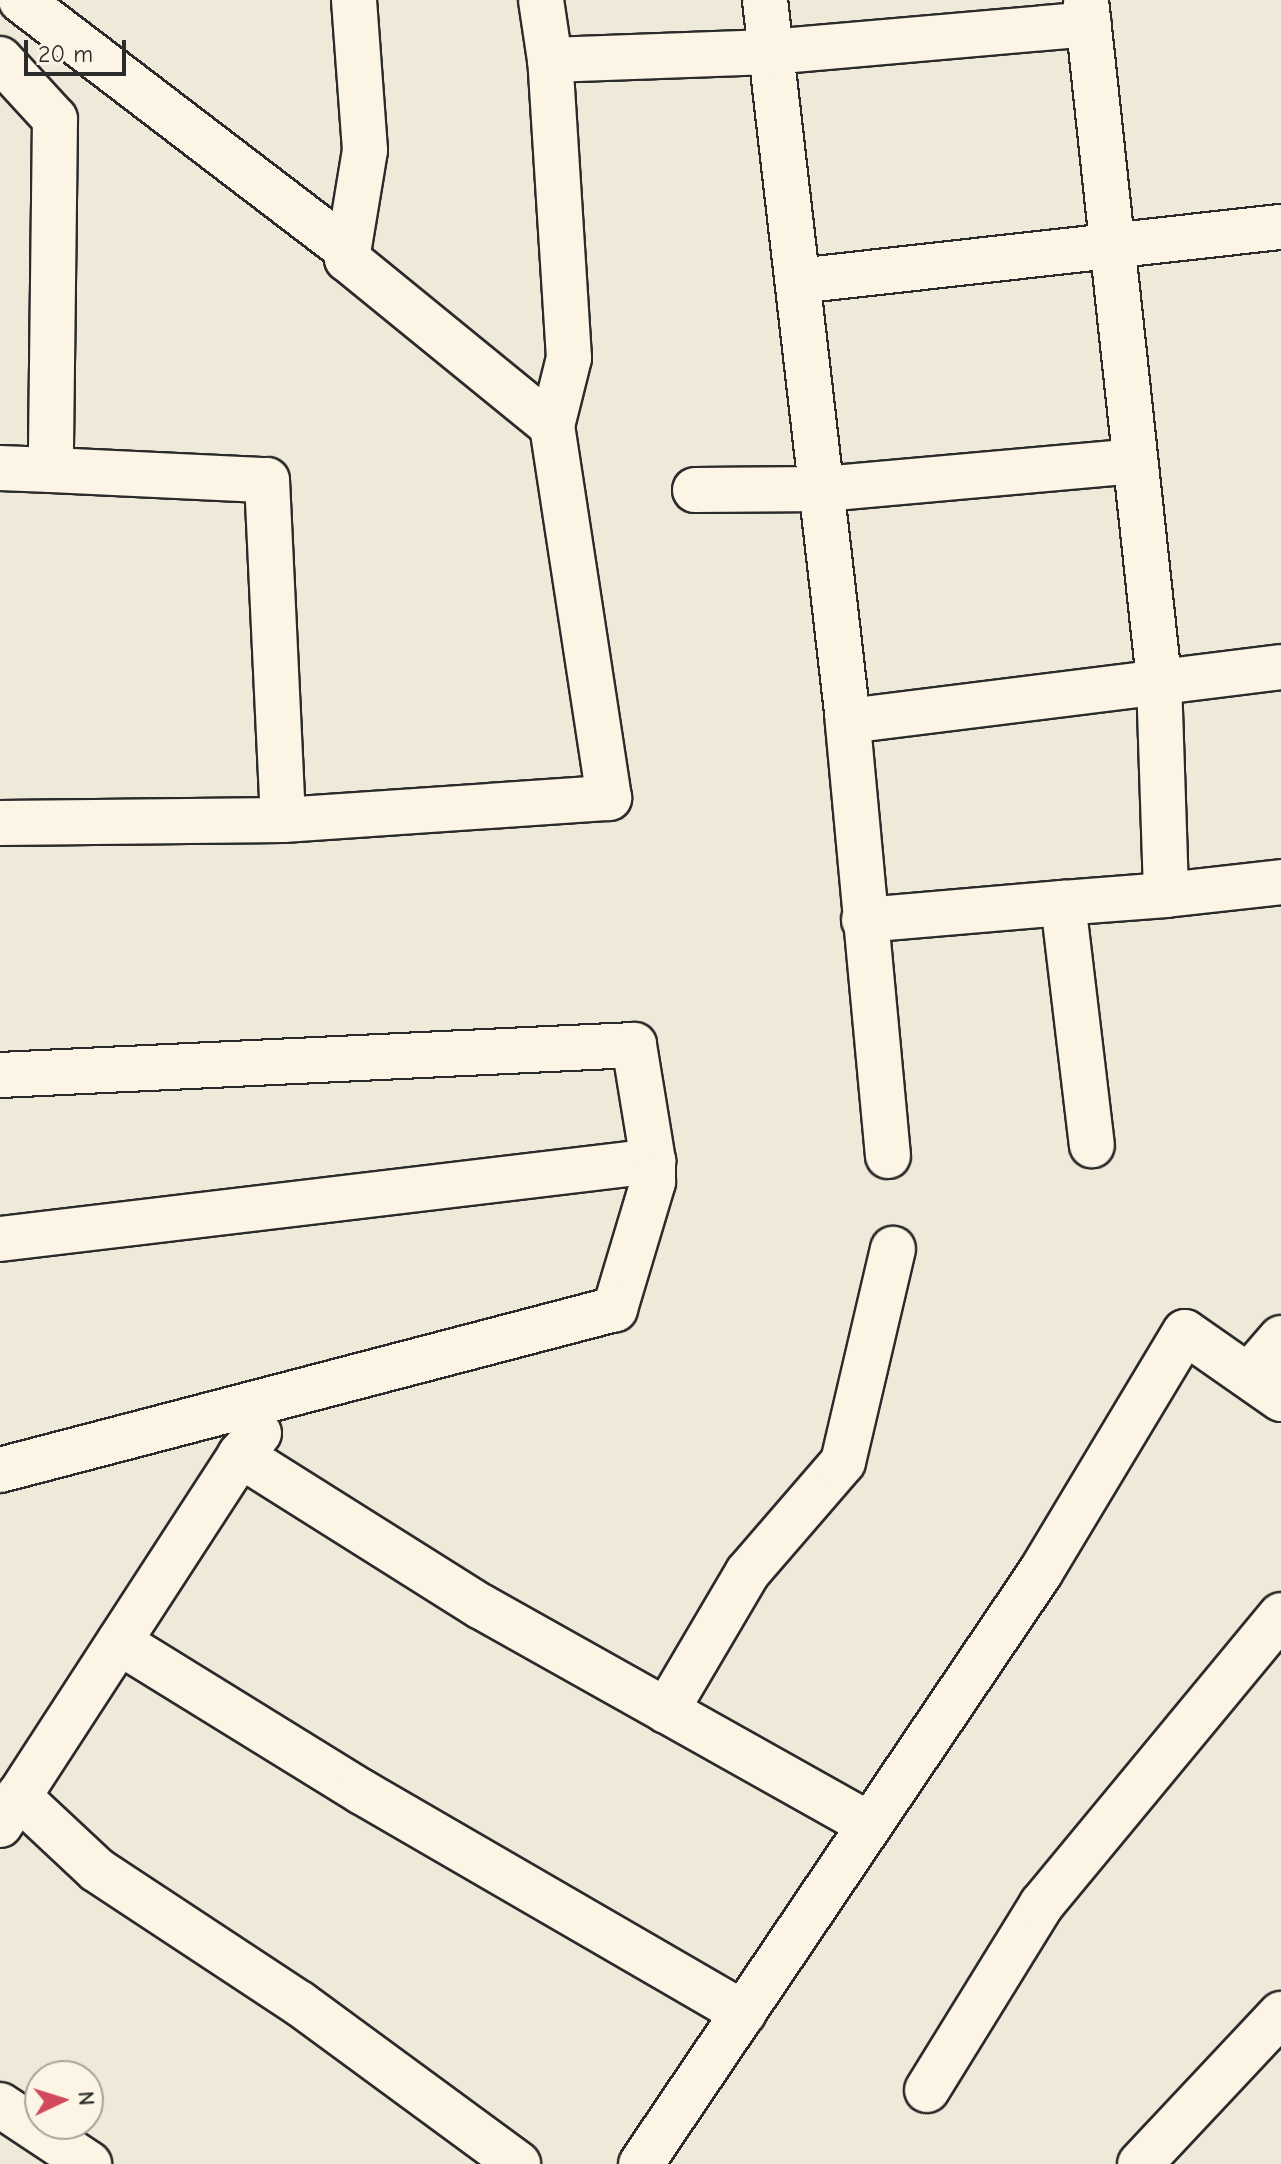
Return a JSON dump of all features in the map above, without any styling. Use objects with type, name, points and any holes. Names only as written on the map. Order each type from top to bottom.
[{"type":"street","points":[[0,32],[7,0]]},
{"type":"street","points":[[21,0],[345,248],[347,259],[552,426]]},
{"type":"street","points":[[347,259],[365,150],[354,0]]},
{"type":"street","points":[[0,823],[283,820],[609,798],[552,426],[569,358],[550,60],[541,0]]},
{"type":"street","points":[[765,0],[848,721],[888,1156]]},
{"type":"street","points":[[550,60],[770,52],[1088,12],[1159,680],[1166,895]]},
{"type":"street","points":[[0,59],[55,119],[51,470]]},
{"type":"street","points":[[798,281],[1281,227]]},
{"type":"street","points":[[695,490],[823,489],[1135,461]]},
{"type":"street","points":[[0,468],[267,480],[283,820]]},
{"type":"street","points":[[848,721],[1281,667]]},
{"type":"street","points":[[864,920],[1166,895],[1281,882]]},
{"type":"street","points":[[1063,903],[1092,1145]]},
{"type":"street","points":[[0,1075],[634,1045],[653,1161],[653,1182],[615,1309],[0,1470]]},
{"type":"street","points":[[0,1239],[653,1161]]},
{"type":"street","points":[[666,1711],[748,1572],[843,1462],[893,1249]]},
{"type":"street","points":[[641,2164],[1040,1573],[1185,1332],[1265,1387],[1281,1338]]},
{"type":"street","points":[[292,1394],[240,1455],[9,1810],[299,2003],[518,2164]]},
{"type":"street","points":[[240,1455],[480,1606],[870,1825]]},
{"type":"street","points":[[927,2090],[1042,1904],[1281,1615]]},
{"type":"street","points":[[119,1642],[362,1792],[744,2013]]},
{"type":"street","points":[[1140,2164],[1281,2014]]},
{"type":"street","points":[[0,2105],[89,2164]]}]
